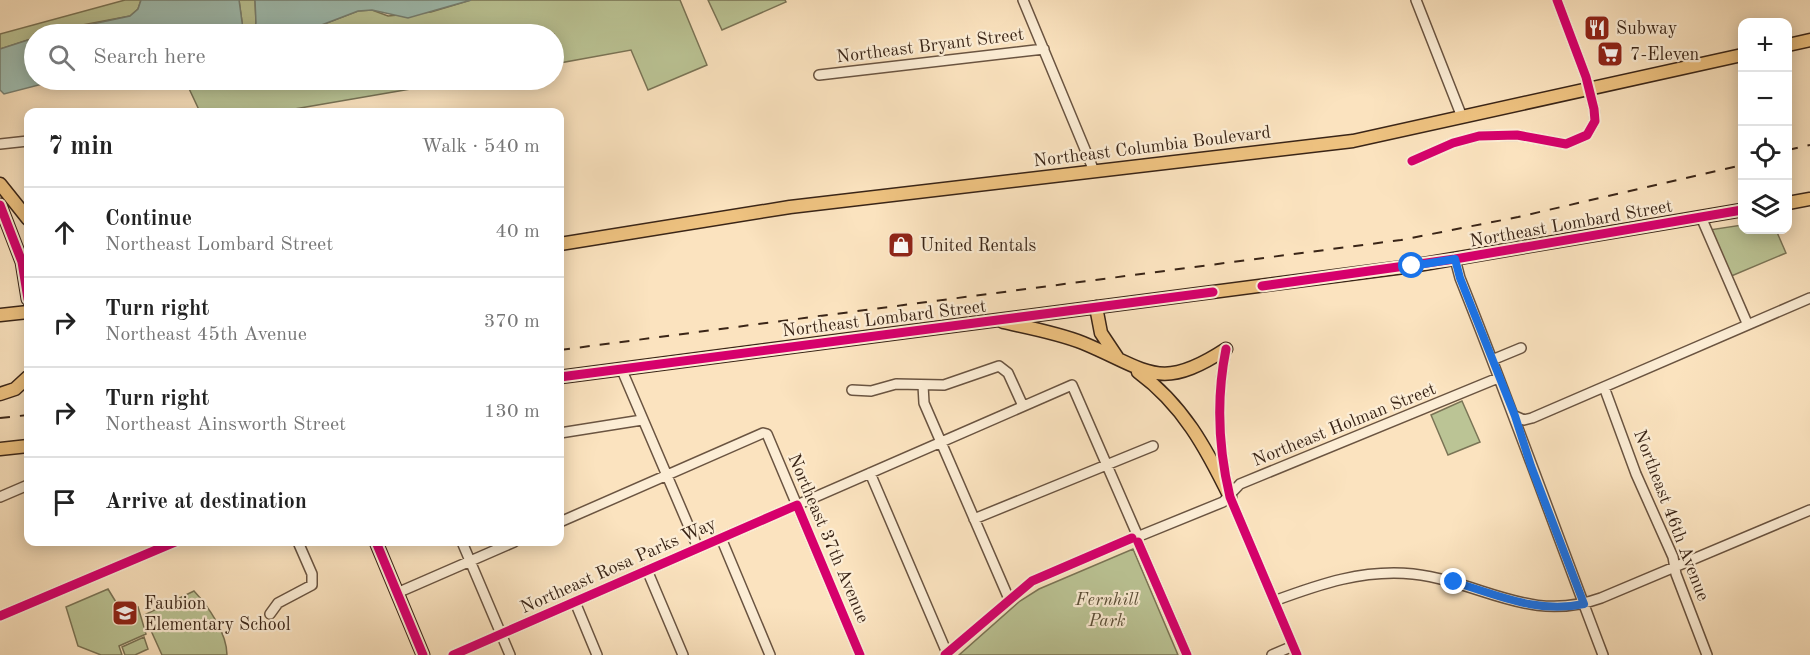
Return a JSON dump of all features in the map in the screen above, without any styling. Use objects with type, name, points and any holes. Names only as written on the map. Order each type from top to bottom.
[{"type":"main road","points":[[1792,44],[1810,40]]},
{"type":"main road","name":"Northeast Columbia Boulevard","points":[[564,243],[740,213],[1344,142],[1738,56]]},
{"type":"main road","points":[[0,184],[24,214]]},
{"type":"main road","points":[[1792,202],[1810,199]]},
{"type":"main road","points":[[0,205],[22,262],[24,274]]},
{"type":"main road","name":"Northeast Lombard Street","points":[[564,376],[1455,259],[1738,211]]},
{"type":"main road","points":[[1096,307],[1105,342],[1116,356],[1159,388],[1193,427],[1230,497]]},
{"type":"main road","points":[[0,315],[24,313]]},
{"type":"main road","points":[[0,320],[14,314]]},
{"type":"main road","points":[[995,320],[1082,343],[1148,373],[1175,374],[1192,369],[1226,349]]},
{"type":"main road","points":[[0,394],[15,390],[24,380]]},
{"type":"main road","points":[[0,449],[24,446]]},
{"type":"main road","points":[[380,546],[423,655]]},
{"type":"street","points":[[1023,0],[1094,171]]},
{"type":"street","points":[[1416,0],[1462,117]]},
{"type":"street","points":[[1412,161],[1461,141],[1492,134],[1529,136],[1560,143],[1579,140],[1587,135],[1594,121],[1589,89],[1557,0]]},
{"type":"street","name":"Northeast Bryant Street","points":[[819,75],[1044,49]]},
{"type":"street","points":[[0,144],[24,141]]},
{"type":"street","points":[[1701,217],[1747,323]]},
{"type":"street","points":[[1455,259],[1460,278],[1515,416],[1531,466],[1603,655]]},
{"type":"street","points":[[1515,416],[1524,420],[1532,418],[1747,323],[1810,298]]},
{"type":"street","points":[[1492,360],[1521,348]]},
{"type":"street","points":[[1226,349],[1219,392],[1225,476],[1230,497],[1295,650],[1272,655]]},
{"type":"street","points":[[852,390],[871,391],[896,384],[952,383],[999,366],[1008,372],[1023,406]]},
{"type":"street","points":[[621,368],[698,548]]},
{"type":"street","name":"Northeast Holman Street","points":[[946,654],[1009,599],[1040,577],[1230,497],[1240,484],[1498,378]]},
{"type":"street","points":[[922,385],[924,404],[1009,599]]},
{"type":"street","name":"Northeast Rosa Parks Way","points":[[453,655],[1072,385],[1107,465]]},
{"type":"street","name":"Northeast 46th Avenue","points":[[1604,387],[1636,474],[1673,557],[1707,655]]},
{"type":"street","points":[[564,432],[642,420]]},
{"type":"street","name":"Northeast 37th Avenue","points":[[666,476],[763,433],[767,434],[860,655]]},
{"type":"street","points":[[974,519],[1153,446]]},
{"type":"street","points":[[1107,465],[1187,655]]},
{"type":"street","points":[[870,473],[946,654]]},
{"type":"street","points":[[564,520],[666,476]]},
{"type":"street","points":[[0,497],[24,487]]},
{"type":"street","points":[[1274,601],[1344,577],[1387,573],[1440,579],[1539,607],[1562,608],[1584,604],[1810,510]]},
{"type":"street","points":[[721,538],[770,655]]},
{"type":"street","points":[[0,616],[166,546]]},
{"type":"street","points":[[270,614],[278,603],[312,585],[312,574],[300,546]]},
{"type":"street","points":[[464,546],[510,655]]},
{"type":"street","points":[[397,593],[505,546]]},
{"type":"street","points":[[647,570],[683,655]]},
{"type":"street","points":[[575,602],[597,655]]},
{"type":"green space","points":[[125,0],[141,0],[138,9],[130,16],[87,24],[37,24]]},
{"type":"green space","points":[[239,0],[255,0],[256,24],[242,24]]},
{"type":"green space","points":[[471,0],[680,0],[707,65],[648,90],[631,50],[564,62],[564,24],[324,24],[358,11],[372,10],[388,16],[431,12]]},
{"type":"green space","points":[[708,0],[785,0],[786,2],[722,30]]},
{"type":"green space","points":[[24,27],[24,41],[0,49],[0,34]]},
{"type":"green space","points":[[190,90],[405,90],[300,108],[198,108]]},
{"type":"green space","points":[[1738,226],[1738,234],[1778,234],[1786,253],[1729,277],[1709,230]]},
{"type":"green space","points":[[1462,401],[1480,442],[1448,455],[1431,415]]},
{"type":"green space","name":"Fernhill Park","points":[[1133,549],[1178,655],[959,655],[1020,601],[1039,589]]},
{"type":"green space","points":[[108,589],[122,612],[138,607],[146,634],[119,646],[122,655],[101,655],[78,646],[66,607]]},
{"type":"green space","points":[[194,591],[211,612],[220,629],[227,655],[162,655],[144,615]]},
{"type":"green space","points":[[144,637],[148,649],[135,655],[125,655],[122,647]]},
{"type":"shaded area","points":[[141,0],[239,0],[242,24],[92,24],[130,16],[138,9]]},
{"type":"shaded area","points":[[255,0],[471,0],[408,18],[372,10],[358,11],[324,24],[256,24]]},
{"type":"shaded area","points":[[24,41],[24,89],[4,94],[0,90],[0,49]]},
{"type":"railway","points":[[1792,149],[1810,145]]},
{"type":"railway","points":[[564,349],[1401,240],[1518,217],[1738,166]]},
{"type":"railway","points":[[0,418],[24,415]]},
{"type":"cycle path","points":[[1412,161],[1453,143],[1479,136],[1517,135],[1566,144],[1587,135],[1595,121],[1594,109],[1586,77],[1557,0]]},
{"type":"cycle path","points":[[0,205],[22,262],[24,274]]},
{"type":"cycle path","points":[[1262,286],[1455,259],[1738,211]]},
{"type":"cycle path","points":[[564,376],[1213,292]]},
{"type":"cycle path","points":[[1226,349],[1221,386],[1220,423],[1223,460],[1230,497],[1297,655]]},
{"type":"cycle path","points":[[453,655],[797,505],[860,655]]},
{"type":"cycle path","points":[[945,655],[1032,581],[1132,538]]},
{"type":"cycle path","points":[[1138,542],[1187,655]]},
{"type":"cycle path","points":[[0,616],[166,546]]},
{"type":"cycle path","points":[[378,546],[423,655]]},
{"type":"place","name":"Subway","points":[[1597,28]]},
{"type":"place","name":"7-Eleven","points":[[1610,54]]},
{"type":"place","name":"United Rentals","points":[[901,245]]},
{"type":"place","name":"Faubion Elementary School","points":[[125,613]]},
{"type":"route","points":[[1412,266],[1455,259],[1498,378],[1515,416],[1519,434],[1557,532],[1559,543],[1566,553],[1584,604],[1562,608],[1539,607],[1519,603],[1454,582]]}]
